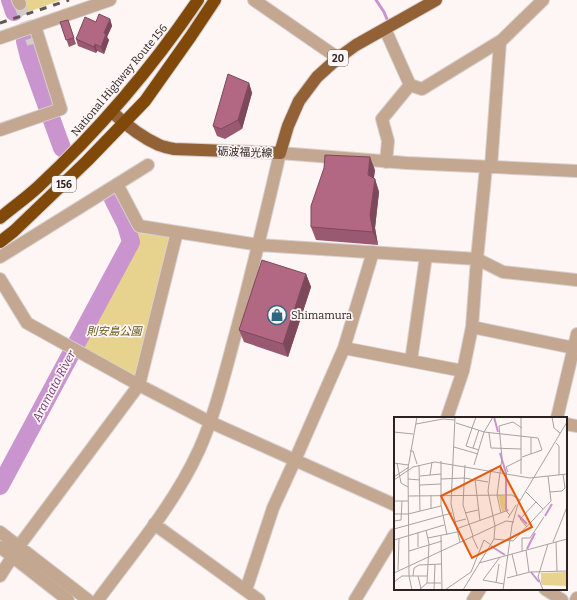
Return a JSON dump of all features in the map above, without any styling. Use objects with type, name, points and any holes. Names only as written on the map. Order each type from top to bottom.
[{"type":"highway","name":"National Highway Route 156","points":[[0,218],[37,188],[80,147],[112,112],[179,28],[198,0]]},
{"type":"highway","name":"156","points":[[0,242],[14,231],[87,161],[145,101],[215,0]]},
{"type":"main road","name":"砺波福光線","points":[[112,112],[124,123],[160,146],[174,149],[280,154],[288,126],[299,100],[317,77],[338,58],[356,45],[436,0]]},
{"type":"street","points":[[0,38],[110,0]]},
{"type":"street","points":[[254,0],[338,58]]},
{"type":"street","points":[[385,29],[410,85],[422,89],[500,42],[543,0]]},
{"type":"street","points":[[0,130],[61,109],[35,26]]},
{"type":"street","points":[[447,417],[463,371],[472,327],[476,259],[488,167],[500,42]]},
{"type":"street","points":[[33,44],[54,112]]},
{"type":"street","points":[[386,162],[388,141],[382,119],[410,85]]},
{"type":"street","points":[[98,600],[178,489],[198,450],[210,422],[223,381],[259,244],[280,154],[386,162],[577,171]]},
{"type":"street","points":[[0,257],[148,165]]},
{"type":"street","points":[[117,184],[139,226],[259,244],[476,259],[504,272],[577,280]]},
{"type":"street","points":[[0,576],[19,546],[139,385],[177,232]]},
{"type":"street","points":[[246,590],[273,508],[344,348],[373,252]]},
{"type":"street","points":[[411,361],[426,256]]},
{"type":"street","points":[[0,279],[27,323],[139,385],[210,422],[394,505]]},
{"type":"street","points":[[472,327],[574,348]]},
{"type":"street","points":[[557,417],[577,334]]},
{"type":"street","points":[[344,348],[463,371]]},
{"type":"street","points":[[567,424],[577,426]]},
{"type":"street","points":[[154,524],[259,600]]},
{"type":"street","points":[[0,532],[88,600]]},
{"type":"street","points":[[355,600],[394,536]]},
{"type":"street","points":[[0,547],[68,600]]},
{"type":"street","points":[[473,600],[479,590]]},
{"type":"street","points":[[547,590],[562,600]]},
{"type":"green space","points":[[23,0],[61,0],[28,12]]},
{"type":"green space","name":"則安島公園","points":[[124,231],[170,237],[137,381],[70,343],[123,246]]},
{"type":"building","points":[[99,14],[110,19],[104,33],[106,34],[101,47],[95,44],[94,47],[76,39],[85,17],[96,22]]},
{"type":"building","points":[[68,20],[74,38],[66,40],[60,22]]},
{"type":"building","points":[[228,74],[249,83],[238,120],[221,129],[213,126]]},
{"type":"building","points":[[325,155],[370,157],[368,175],[375,179],[370,215],[373,232],[311,227],[311,206],[324,168]]},
{"type":"building","name":"Shimamura","points":[[262,260],[306,274],[283,344],[239,330]]},
{"type":"waterway","name":"Aramata River","points":[[10,0],[14,12]]},
{"type":"waterway","points":[[376,0],[384,12],[389,24]]},
{"type":"waterway","name":"Aramata River","points":[[25,41],[29,57],[62,148]]},
{"type":"waterway","name":"Aramata River","points":[[0,486],[131,242],[126,225],[113,199]]},
{"type":"tunnel","points":[[20,4],[33,44]]},
{"type":"railway","points":[[0,23],[69,0]]},
{"type":"place","name":"Shimamura","points":[[277,315]]}]
